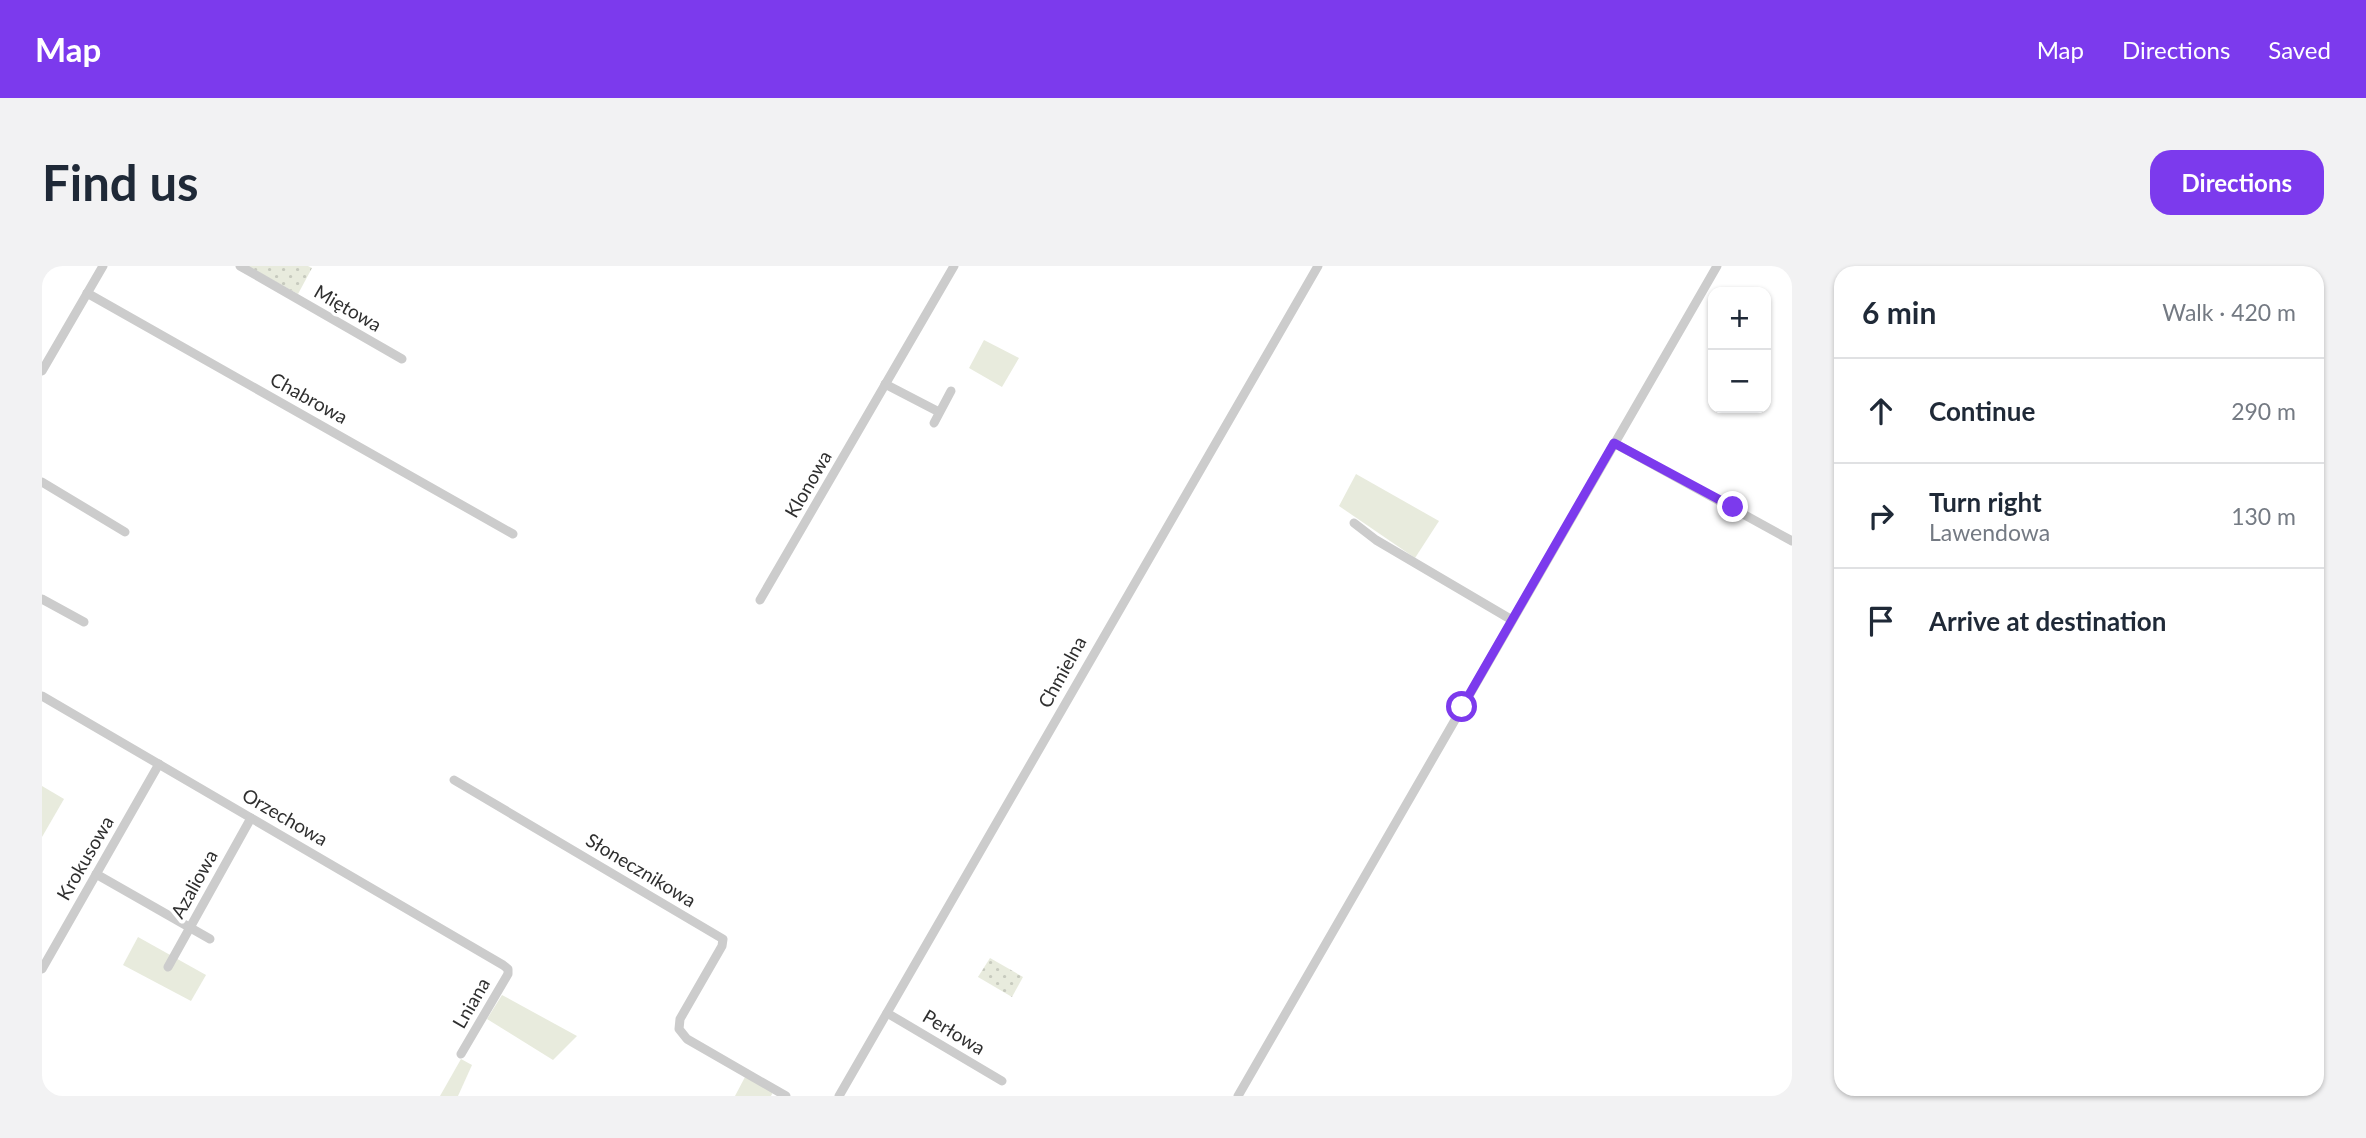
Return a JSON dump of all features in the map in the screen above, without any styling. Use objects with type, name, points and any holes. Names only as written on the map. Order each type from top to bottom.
[{"type":"street","points":[[42,371],[103,266]]},
{"type":"street","name":"Miętowa","points":[[240,266],[402,359]]},
{"type":"street","name":"Klonowa","points":[[760,600],[954,266]]},
{"type":"street","name":"Chmielna","points":[[839,1096],[1318,266]]},
{"type":"street","points":[[1238,1096],[1717,266]]},
{"type":"street","name":"Chabrowa","points":[[87,293],[513,534]]},
{"type":"street","points":[[885,384],[939,412]]},
{"type":"street","points":[[934,423],[951,391]]},
{"type":"street","points":[[1614,443],[1792,541]]},
{"type":"street","points":[[42,482],[125,532]]},
{"type":"street","points":[[1354,523],[1376,540],[1512,620]]},
{"type":"street","points":[[42,599],[84,622]]},
{"type":"street","name":"Orzechowa","points":[[42,696],[508,969]]},
{"type":"street","name":"Krokusowa","points":[[42,969],[159,764]]},
{"type":"street","name":"Słonecznikowa","points":[[454,780],[723,939],[722,946],[680,1019],[679,1029],[687,1039],[786,1096]]},
{"type":"street","name":"Azaliowa","points":[[168,967],[251,818]]},
{"type":"street","points":[[96,874],[210,939]]},
{"type":"street","name":"Lniana","points":[[461,1054],[508,974],[508,969]]},
{"type":"street","name":"Perłowa","points":[[887,1013],[1002,1081]]},
{"type":"shaded area","points":[[247,266],[308,266],[312,268],[298,294]]},
{"type":"shaded area","points":[[984,340],[1019,358],[1002,387],[969,368]]},
{"type":"shaded area","points":[[1356,474],[1439,521],[1415,558],[1339,506]]},
{"type":"shaded area","points":[[42,786],[64,799],[42,837]]},
{"type":"shaded area","points":[[138,937],[206,975],[191,1001],[123,965]]},
{"type":"shaded area","points":[[990,958],[1023,977],[1012,997],[978,977]]},
{"type":"shaded area","points":[[502,995],[577,1036],[553,1060],[487,1019]]},
{"type":"shaded area","points":[[461,1059],[472,1065],[458,1096],[440,1096]]},
{"type":"shaded area","points":[[745,1077],[773,1092],[771,1096],[735,1096]]},
{"type":"route","points":[[1462,707],[1614,443],[1733,507]]}]
